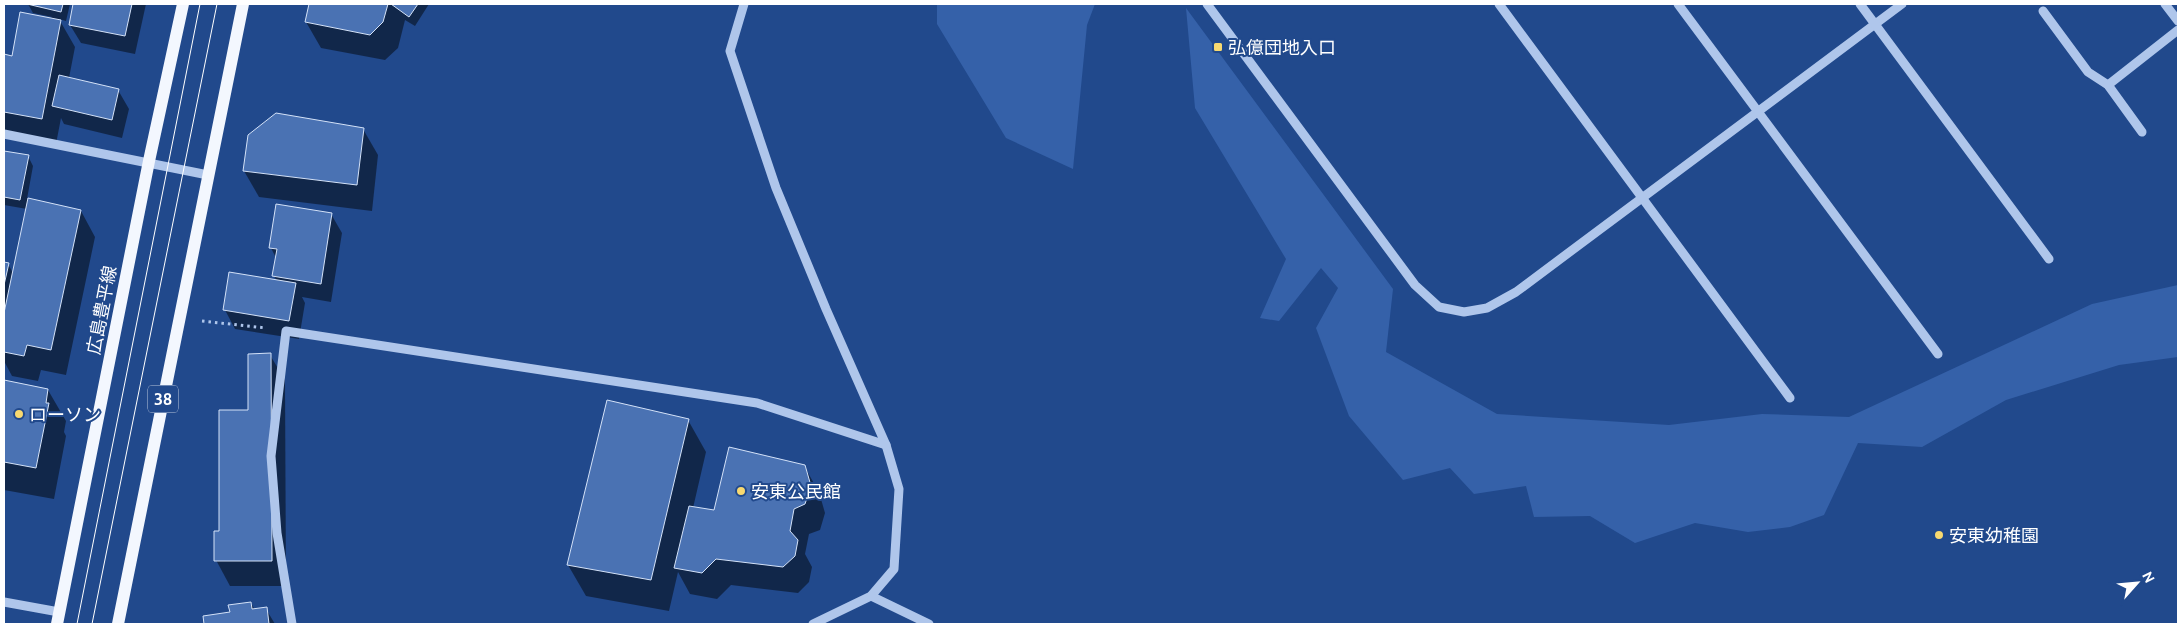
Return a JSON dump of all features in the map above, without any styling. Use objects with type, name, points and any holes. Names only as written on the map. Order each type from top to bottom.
[{"type":"main road","name":"広島豊平線","points":[[58,618],[149,161],[183,4]]},
{"type":"main road","name":"38","points":[[118,624],[243,4]]},
{"type":"street","points":[[744,4],[730,51],[776,188],[826,309],[886,445],[899,490],[894,569],[871,596],[812,624]]},
{"type":"street","points":[[1207,4],[1415,285],[1439,307],[1464,312],[1487,308],[1516,292],[1902,4]]},
{"type":"street","points":[[1499,4],[1790,398]]},
{"type":"street","points":[[1678,4],[1938,354]]},
{"type":"street","points":[[1860,4],[2049,259]]},
{"type":"street","points":[[2166,4],[2178,21]]},
{"type":"street","points":[[2043,11],[2088,72],[2108,85],[2142,132]]},
{"type":"street","points":[[2108,85],[2178,30]]},
{"type":"street","points":[[4,134],[149,161],[208,175]]},
{"type":"street","points":[[292,624],[277,533],[271,456],[286,331],[757,404],[886,445]]},
{"type":"street","points":[[871,596],[929,624]]},
{"type":"street","points":[[4,602],[58,618]]},
{"type":"path","points":[[180,318],[286,331]]},
{"type":"shaded area","points":[[937,4],[1095,4],[1087,25],[1073,169],[1006,138],[937,24]]},
{"type":"shaded area","points":[[1186,8],[1393,289],[1386,352],[1497,414],[1669,425],[1762,414],[1849,417],[2092,304],[2178,285],[2178,357],[2119,365],[2006,400],[1922,447],[1858,443],[1824,515],[1790,527],[1748,532],[1695,523],[1635,543],[1590,516],[1534,517],[1526,486],[1474,494],[1450,468],[1403,480],[1349,416],[1316,328],[1338,288],[1321,268],[1279,321],[1260,318],[1286,259],[1195,108]]},
{"type":"building","points":[[27,4],[63,4],[61,12]]},
{"type":"building","points":[[73,4],[132,4],[125,36],[69,25]]},
{"type":"building","points":[[309,4],[388,4],[383,22],[370,35],[305,22]]},
{"type":"building","points":[[391,4],[418,4],[409,17]]},
{"type":"building","points":[[20,12],[61,20],[42,119],[4,112],[4,54],[12,56]]},
{"type":"building","points":[[59,75],[119,89],[112,120],[52,106]]},
{"type":"building","points":[[276,113],[364,128],[357,185],[243,171],[248,135]]},
{"type":"building","points":[[4,151],[29,155],[20,200],[4,197]]},
{"type":"building","points":[[28,198],[81,210],[51,350],[27,345],[24,356],[4,352],[4,313]]},
{"type":"building","points":[[276,204],[332,213],[321,284],[272,276],[277,249],[269,248]]},
{"type":"building","points":[[4,262],[9,263],[4,285]]},
{"type":"building","points":[[229,272],[296,283],[289,321],[223,310]]},
{"type":"building","points":[[271,353],[272,561],[214,561],[214,531],[219,531],[219,410],[248,410],[248,354]]},
{"type":"building","points":[[4,380],[48,389],[46,403],[49,403],[36,468],[4,462]]},
{"type":"building","points":[[607,400],[689,419],[651,580],[567,565]]},
{"type":"building","points":[[729,447],[805,465],[811,486],[805,504],[794,509],[790,531],[798,540],[795,556],[783,567],[716,559],[702,573],[674,568],[689,506],[714,510]]},
{"type":"building","points":[[251,602],[252,609],[267,607],[269,624],[204,624],[203,616],[230,612],[228,605]]},
{"type":"tram line","points":[[77,624],[200,4]]},
{"type":"tram line","points":[[92,624],[217,4]]},
{"type":"place","name":"弘億団地入口","points":[[1218,47]]},
{"type":"place","name":"ローソン","points":[[19,414]]},
{"type":"place","name":"安東公民館","points":[[741,491]]},
{"type":"place","name":"安東幼稚園","points":[[1939,535]]}]
